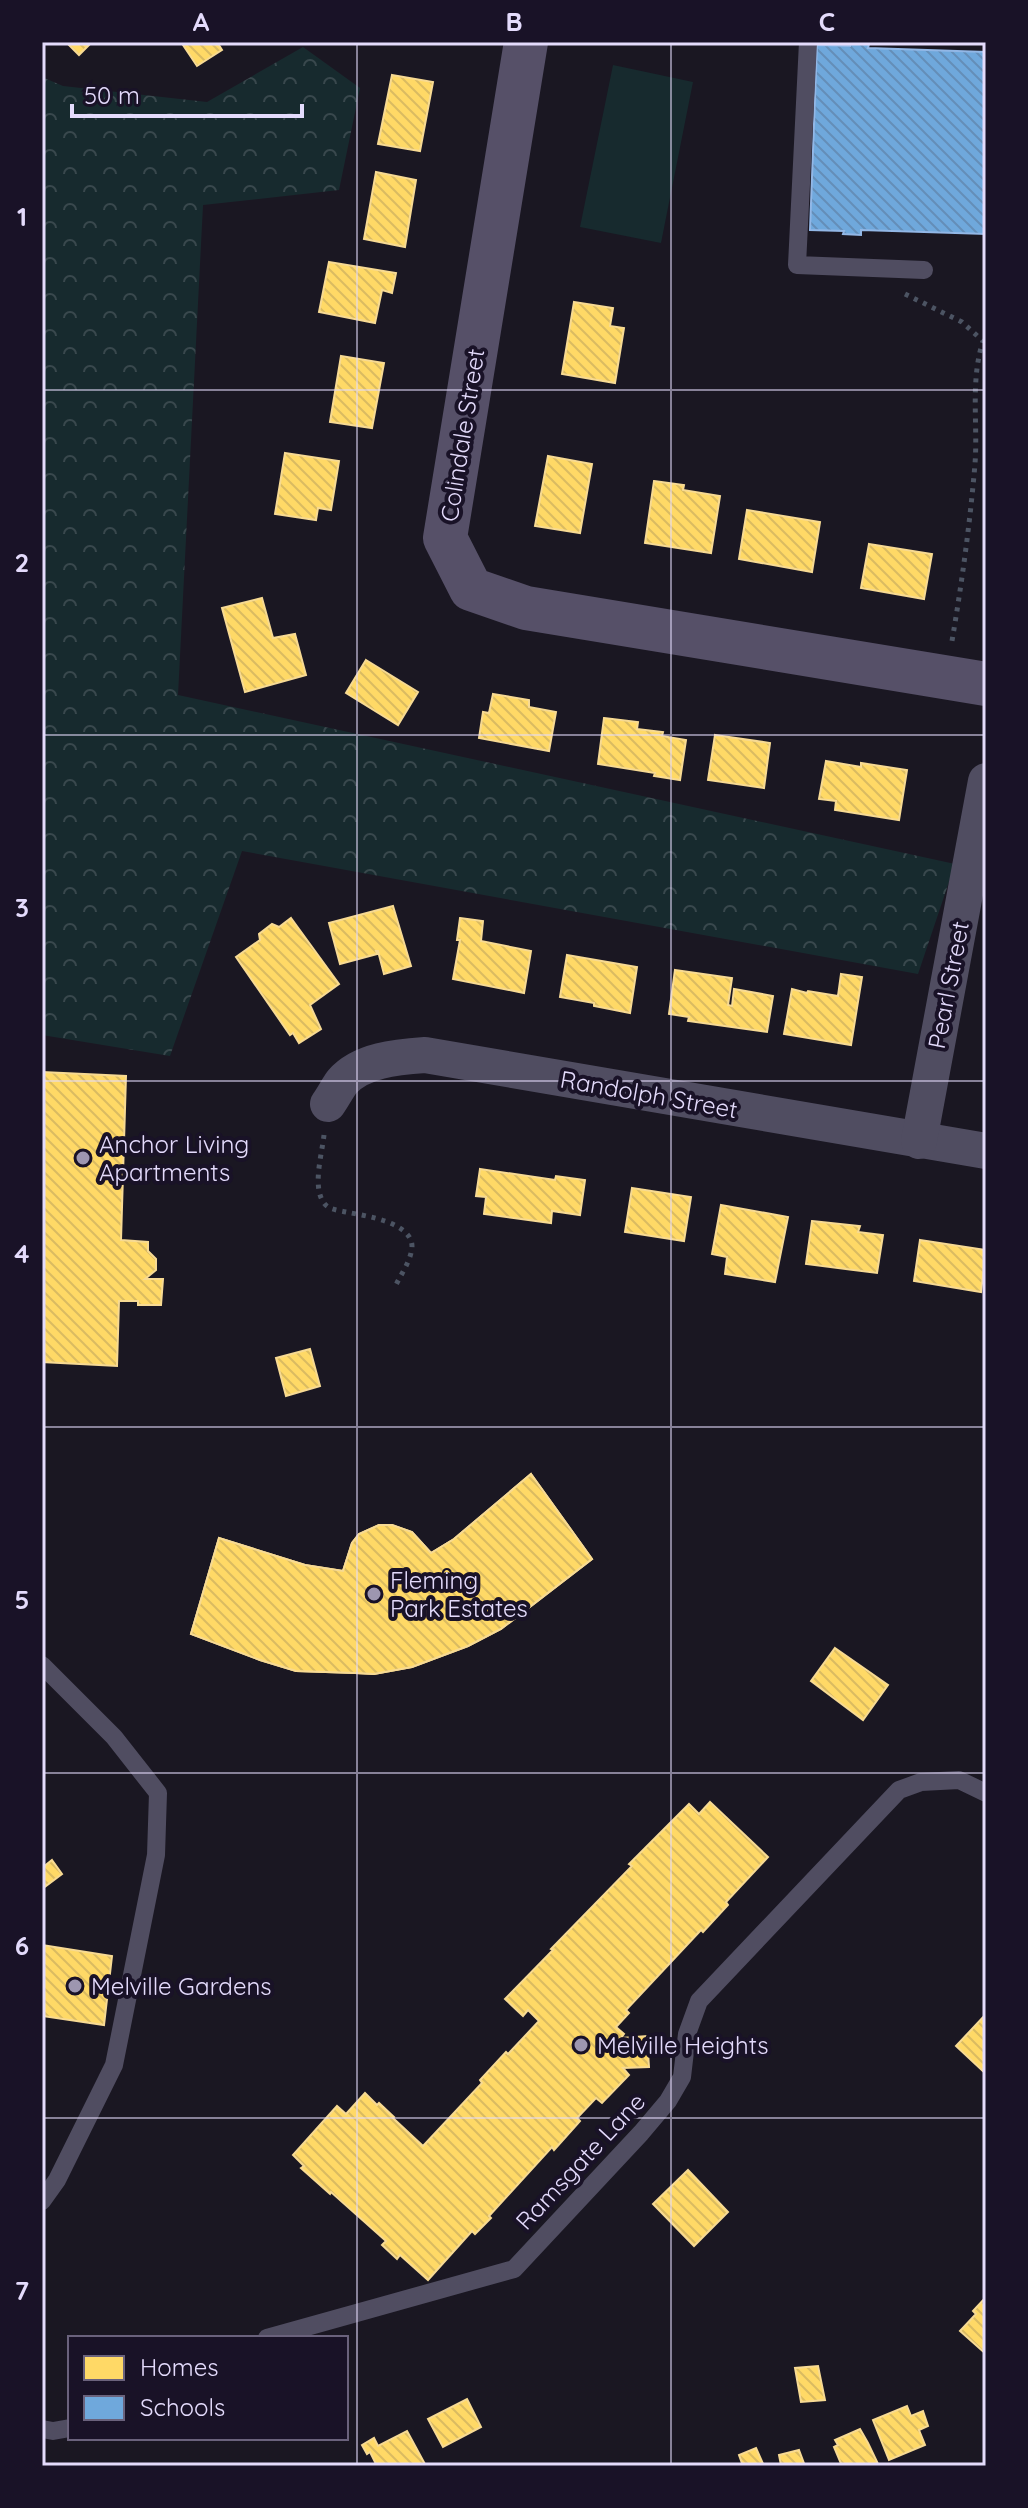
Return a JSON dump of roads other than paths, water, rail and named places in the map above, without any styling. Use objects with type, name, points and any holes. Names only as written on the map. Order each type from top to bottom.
[{"type":"street","name":"Colindale Street","points":[[526,42],[445,538],[471,589],[526,608],[966,681]]},
{"type":"street","name":"Pearl Street","points":[[919,1141],[986,781]]},
{"type":"street","name":"Randolph Street","points":[[328,1104],[343,1082],[361,1068],[382,1061],[425,1055],[986,1151]]},
{"type":"lane","points":[[808,42],[797,265],[924,270]]},
{"type":"lane","points":[[42,1665],[114,1737],[158,1793],[156,1855],[114,2065],[57,2180],[42,2201]]},
{"type":"lane","name":"Ramsgate Lane","points":[[274,2336],[514,2269],[668,2101],[682,2077],[687,2034],[699,2001],[899,1790],[921,1782],[959,1780],[986,1793]]},
{"type":"lane","points":[[42,2429],[68,2428]]},
{"type":"place","name":"Anchor Living Apartments","points":[[83,1158]]},
{"type":"place","name":"Fleming Park Estates","points":[[374,1594]]},
{"type":"place","name":"Melville Gardens","points":[[75,1986]]},
{"type":"place","name":"Melville Heights","points":[[581,2045]]}]
